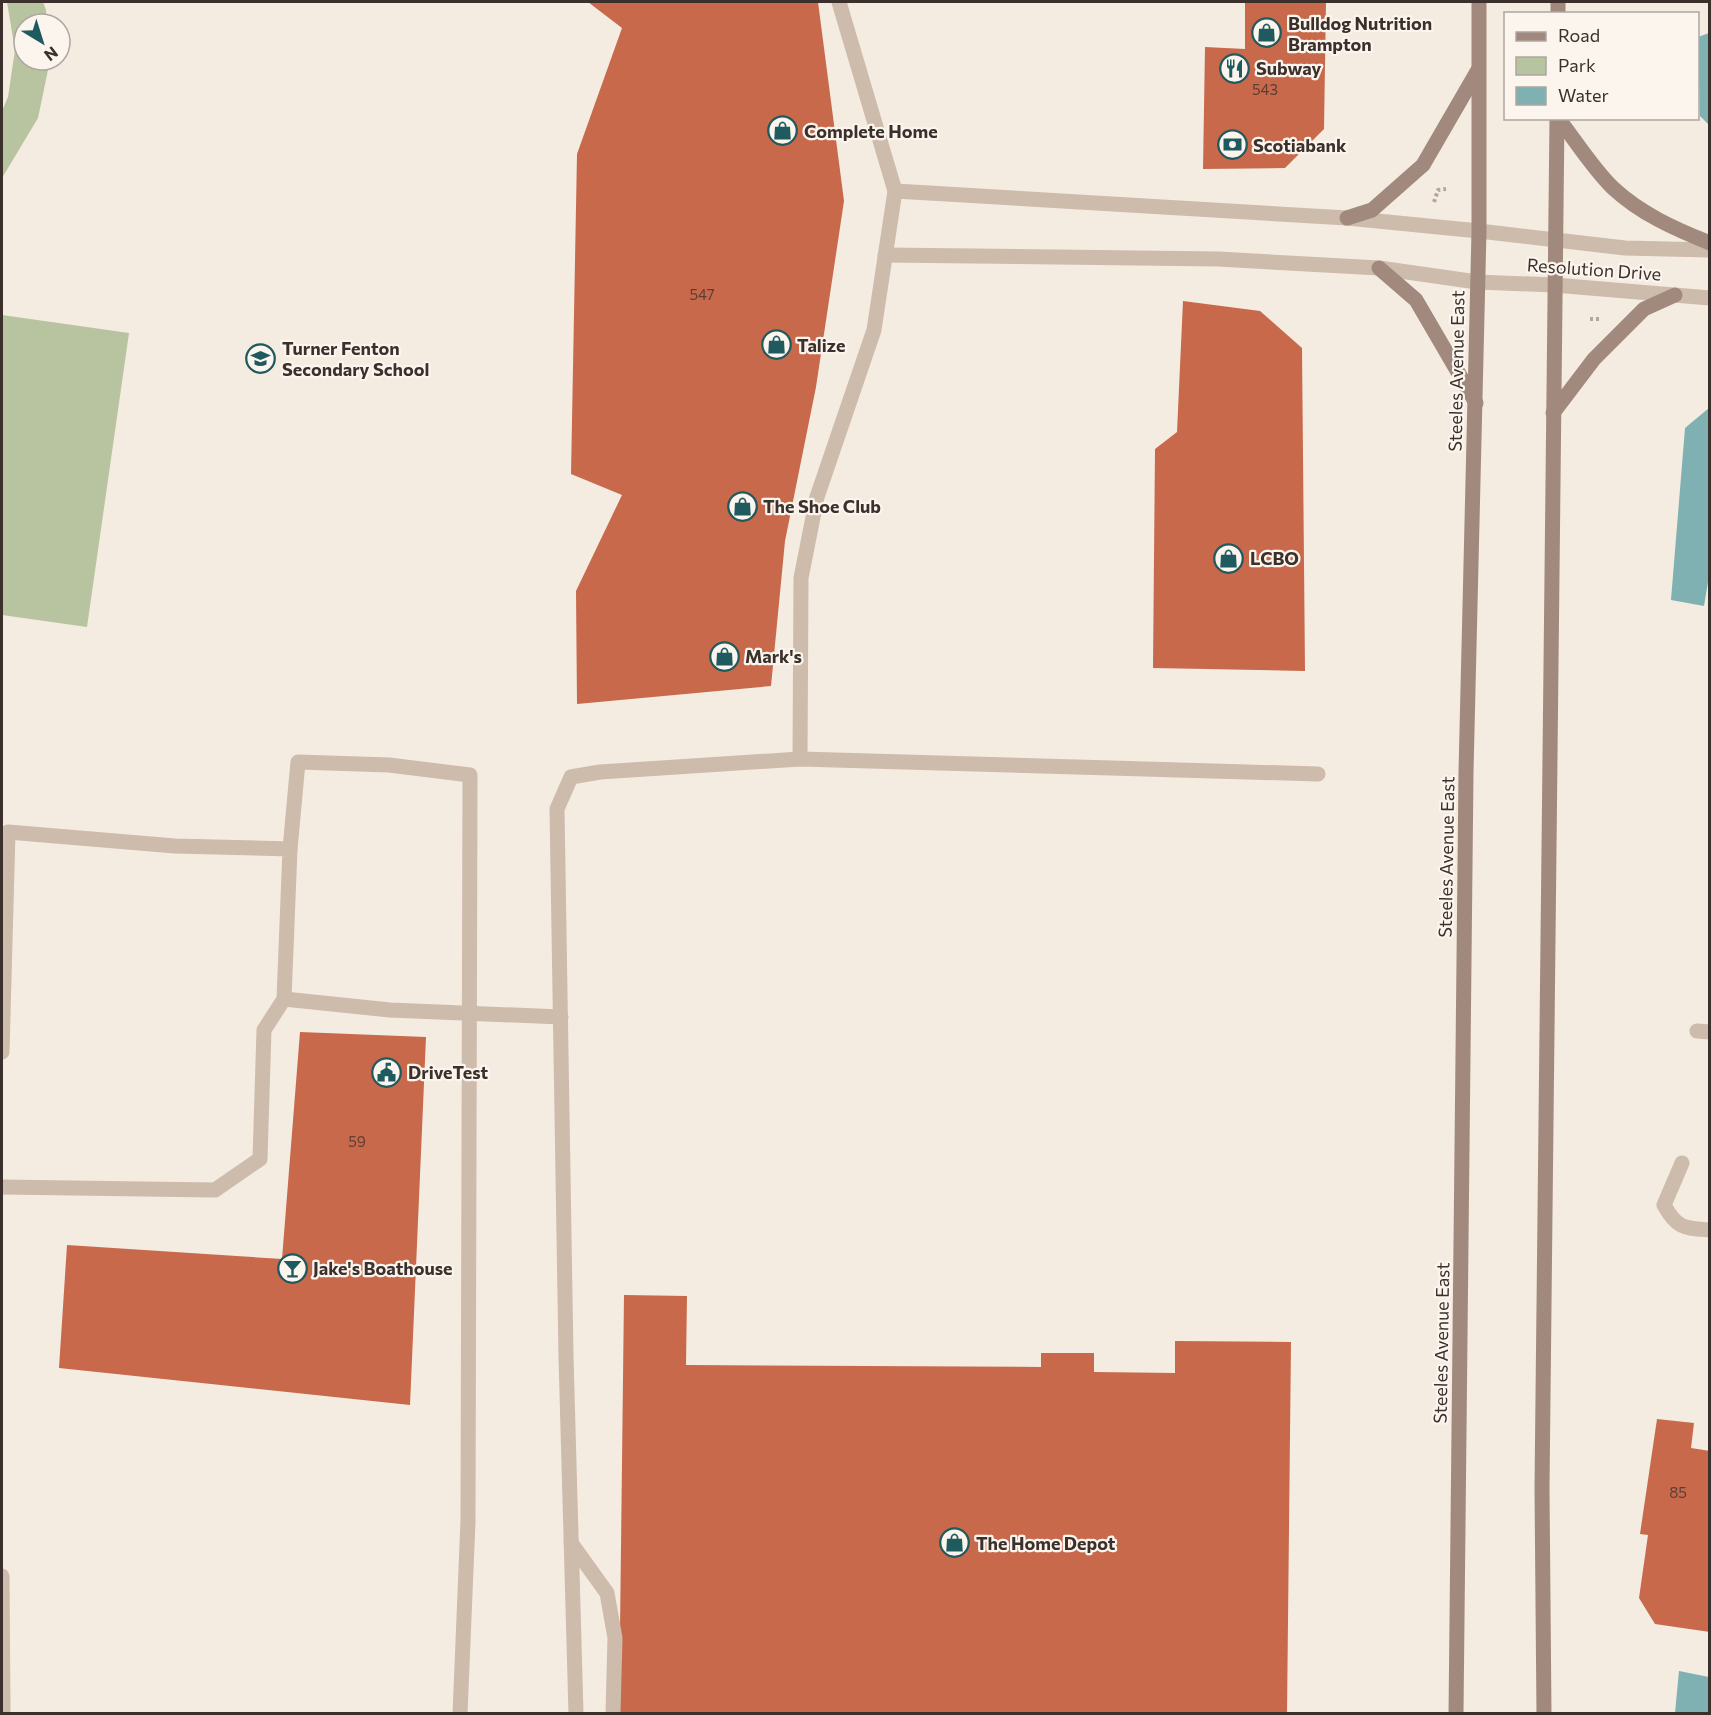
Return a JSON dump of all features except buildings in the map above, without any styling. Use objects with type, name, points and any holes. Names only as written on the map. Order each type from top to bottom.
[{"type":"main road","name":"Steeles Avenue East","points":[[1456,1713],[1466,772],[1479,231],[1479,2]]},
{"type":"main road","points":[[1347,218],[1372,210],[1423,165],[1478,70]]},
{"type":"main road","points":[[1544,1713],[1542,1476],[1557,120]]},
{"type":"main road","points":[[1559,120],[1615,190],[1642,212],[1710,243]]},
{"type":"main road","points":[[1379,268],[1416,300],[1476,403]]},
{"type":"main road","points":[[1553,413],[1594,359],[1644,309],[1675,295]]},
{"type":"street","points":[[800,759],[801,578],[817,497],[874,330],[896,191],[840,2]]},
{"type":"street","name":"Resolution Drive","points":[[896,191],[1347,218],[1624,248],[1710,250]]},
{"type":"street","name":"Resolution Drive","points":[[885,255],[1218,259],[1379,268],[1477,282],[1554,285],[1710,298]]},
{"type":"street","points":[[576,1713],[557,809],[571,777],[600,772],[800,759],[1318,774]]},
{"type":"street","points":[[2,1187],[215,1190],[261,1159],[264,1030],[284,999],[290,849],[298,762],[389,765],[470,775],[468,1521],[460,1713]]},
{"type":"street","points":[[2,1052],[8,832],[175,846],[290,849]]},
{"type":"street","points":[[284,999],[390,1010],[561,1017]]},
{"type":"street","points":[[1682,1163],[1664,1205],[1671,1219],[1684,1228],[1710,1230]]},
{"type":"street","points":[[571,1543],[607,1593],[615,1638],[613,1713]]},
{"type":"street","points":[[2,1576],[3,1713]]},
{"type":"path","points":[[1433,204],[1438,190],[1446,189]]},
{"type":"green space","points":[[7,2],[43,2],[46,12],[12,12],[12,32]]},
{"type":"green space","points":[[12,70],[12,72],[48,72],[38,118],[2,178],[2,111],[8,97]]},
{"type":"green space","points":[[2,315],[129,333],[87,627],[2,615]]},
{"type":"water","points":[[1710,33],[1709,125],[1700,116],[1699,37]]},
{"type":"water","points":[[1709,408],[1710,570],[1704,606],[1671,600],[1685,428]]},
{"type":"water","points":[[1679,1671],[1709,1677],[1709,1713],[1675,1713]]},
{"type":"place","name":"Bulldog Nutrition Brampton","points":[[1267,33]]},
{"type":"place","name":"Subway","points":[[1235,68]]},
{"type":"place","name":"Complete Home","points":[[783,131]]},
{"type":"place","name":"Scotiabank","points":[[1232,145]]},
{"type":"place","name":"Talize","points":[[776,345]]},
{"type":"place","name":"Turner Fenton Secondary School","points":[[261,358]]},
{"type":"place","name":"The Shoe Club","points":[[742,506]]},
{"type":"place","name":"LCBO","points":[[1229,558]]},
{"type":"place","name":"Mark's","points":[[724,656]]},
{"type":"place","name":"DriveTest","points":[[387,1072]]},
{"type":"place","name":"Jake's Boathouse","points":[[292,1268]]},
{"type":"place","name":"The Home Depot","points":[[955,1543]]}]
